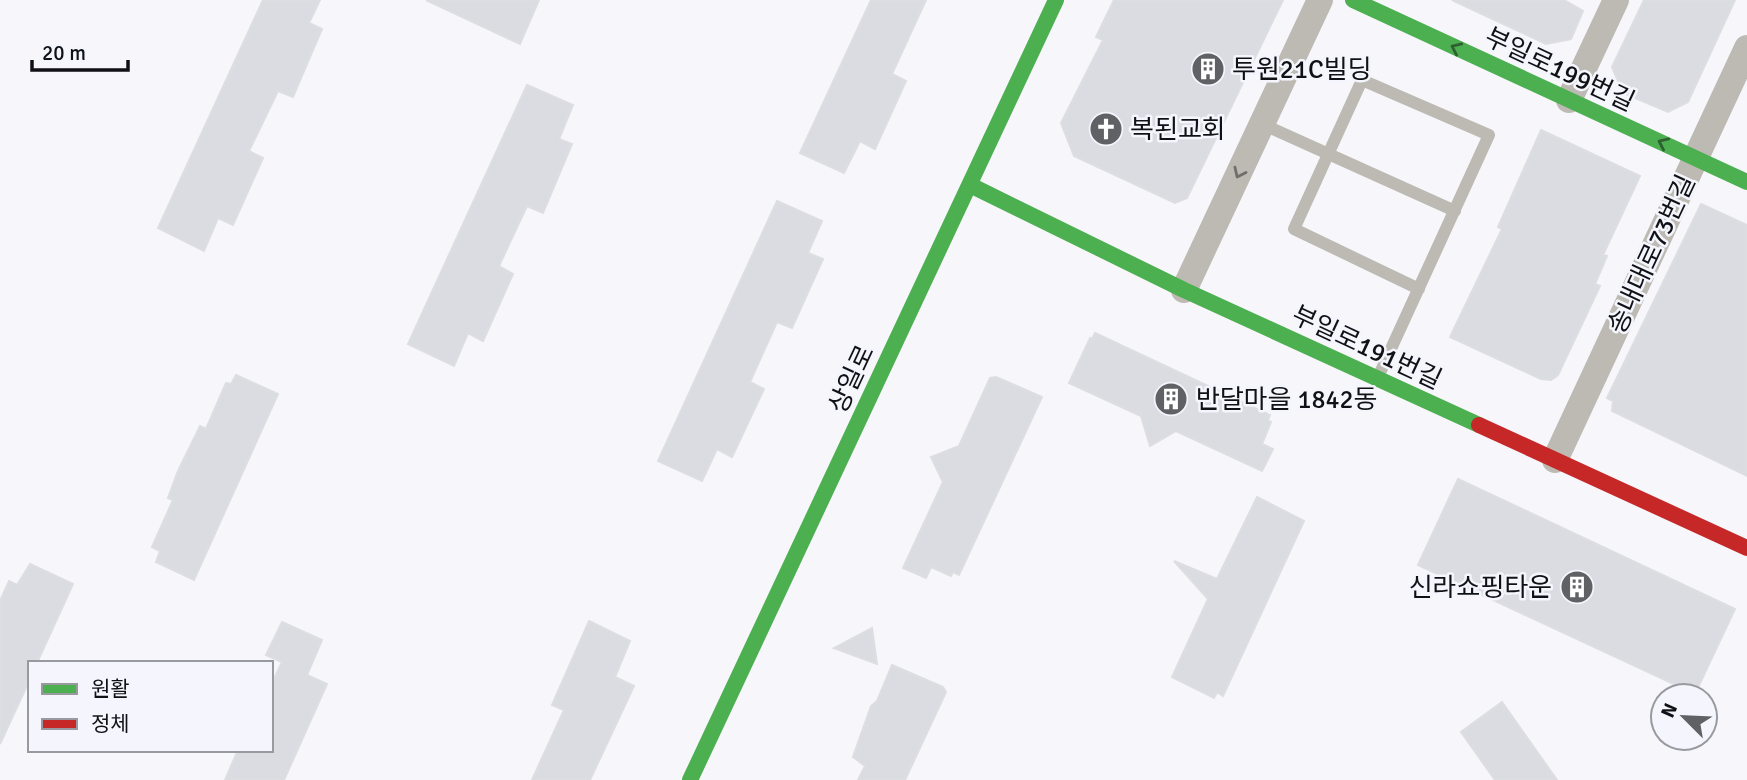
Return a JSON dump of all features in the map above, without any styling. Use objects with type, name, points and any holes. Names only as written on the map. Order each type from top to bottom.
[{"type":"street","name":"상일로","points":[[690,780],[1056,0]]},
{"type":"street","points":[[1184,290],[1320,0]]},
{"type":"street","name":"부일로199번길","points":[[1353,0],[1747,182]]},
{"type":"street","points":[[1569,100],[1616,0]]},
{"type":"street","name":"송내대로73번길","points":[[1555,460],[1747,48]]},
{"type":"street","name":"부일로191번길","points":[[970,186],[1184,290],[1747,548]]},
{"type":"lane","points":[[1377,378],[1419,289],[1455,211],[1489,135],[1362,80],[1294,229],[1419,289]]},
{"type":"lane","points":[[1262,124],[1455,211]]},
{"type":"building","points":[[263,0],[320,0],[309,23],[322,29],[293,97],[278,91],[249,151],[263,158],[233,225],[218,218],[204,251],[158,228]]},
{"type":"building","points":[[426,0],[539,0],[520,44]]},
{"type":"building","points":[[871,0],[926,0],[892,74],[906,81],[875,149],[860,141],[844,173],[800,153]]},
{"type":"building","points":[[1114,0],[1283,0],[1187,198],[1175,203],[1074,156],[1061,123],[1103,40],[1096,37]]},
{"type":"building","points":[[1452,0],[1564,0],[1583,11],[1571,39],[1546,44]]},
{"type":"building","points":[[1644,0],[1735,0],[1688,102],[1668,112],[1623,93],[1612,67]]},
{"type":"building","points":[[527,85],[573,105],[559,139],[572,144],[543,213],[527,206],[499,266],[513,274],[483,341],[468,333],[454,366],[408,344]]},
{"type":"building","points":[[1541,130],[1640,176],[1603,255],[1607,256],[1595,284],[1600,286],[1558,375],[1551,380],[1541,379],[1450,337],[1502,229],[1498,227]]},
{"type":"building","points":[[777,201],[822,221],[808,253],[823,259],[792,328],[777,322],[750,382],[764,389],[732,457],[717,449],[702,481],[658,461]]},
{"type":"building","points":[[1701,204],[1747,225],[1747,476],[1612,411],[1613,401],[1607,398]]},
{"type":"building","name":"반달마을 1842동","points":[[1095,333],[1270,415],[1268,420],[1271,422],[1262,444],[1273,449],[1262,471],[1176,431],[1150,446],[1141,416],[1069,383],[1090,338],[1092,339]]},
{"type":"building","points":[[236,375],[278,394],[194,580],[156,562],[160,551],[152,547],[173,500],[168,498],[178,471],[200,426],[206,429],[226,383],[231,384]]},
{"type":"building","points":[[996,377],[1042,397],[959,575],[953,572],[951,576],[931,567],[926,578],[903,568],[943,482],[931,457],[959,446],[990,378]]},
{"type":"building","name":"신라쇼핑타운","points":[[1458,479],[1735,609],[1701,682],[1669,682],[1418,565]]},
{"type":"building","points":[[1257,497],[1304,521],[1223,696],[1217,692],[1214,698],[1172,677],[1208,599],[1174,561],[1217,579]]},
{"type":"building","points":[[30,564],[73,584],[38,661],[28,661],[28,683],[0,744],[0,601],[9,581],[17,585]]},
{"type":"building","points":[[589,621],[630,641],[615,677],[634,686],[590,780],[532,780],[564,710],[552,705]]},
{"type":"building","points":[[282,622],[322,640],[307,675],[327,684],[284,780],[225,780],[237,752],[273,752],[273,681],[282,662],[266,655]]},
{"type":"building","points":[[872,628],[877,664],[834,648]]},
{"type":"building","points":[[892,665],[943,687],[946,692],[905,780],[858,780],[865,766],[853,757],[871,706],[877,701]]},
{"type":"building","points":[[1502,702],[1557,780],[1495,780],[1461,732]]},
{"type":"traffic: fast","points":[[690,780],[1056,0]]},
{"type":"traffic: fast","points":[[1353,0],[1747,182]]},
{"type":"traffic: fast","points":[[970,185],[1184,290],[1479,425]]},
{"type":"traffic: jam","points":[[1479,425],[1747,548]]},
{"type":"place","name":"투원21C빌딩","points":[[1208,69]]},
{"type":"place","name":"복된교회","points":[[1106,129]]},
{"type":"place","name":"반달마을 1842동","points":[[1171,399]]},
{"type":"place","name":"신라쇼핑타운","points":[[1577,587]]}]
